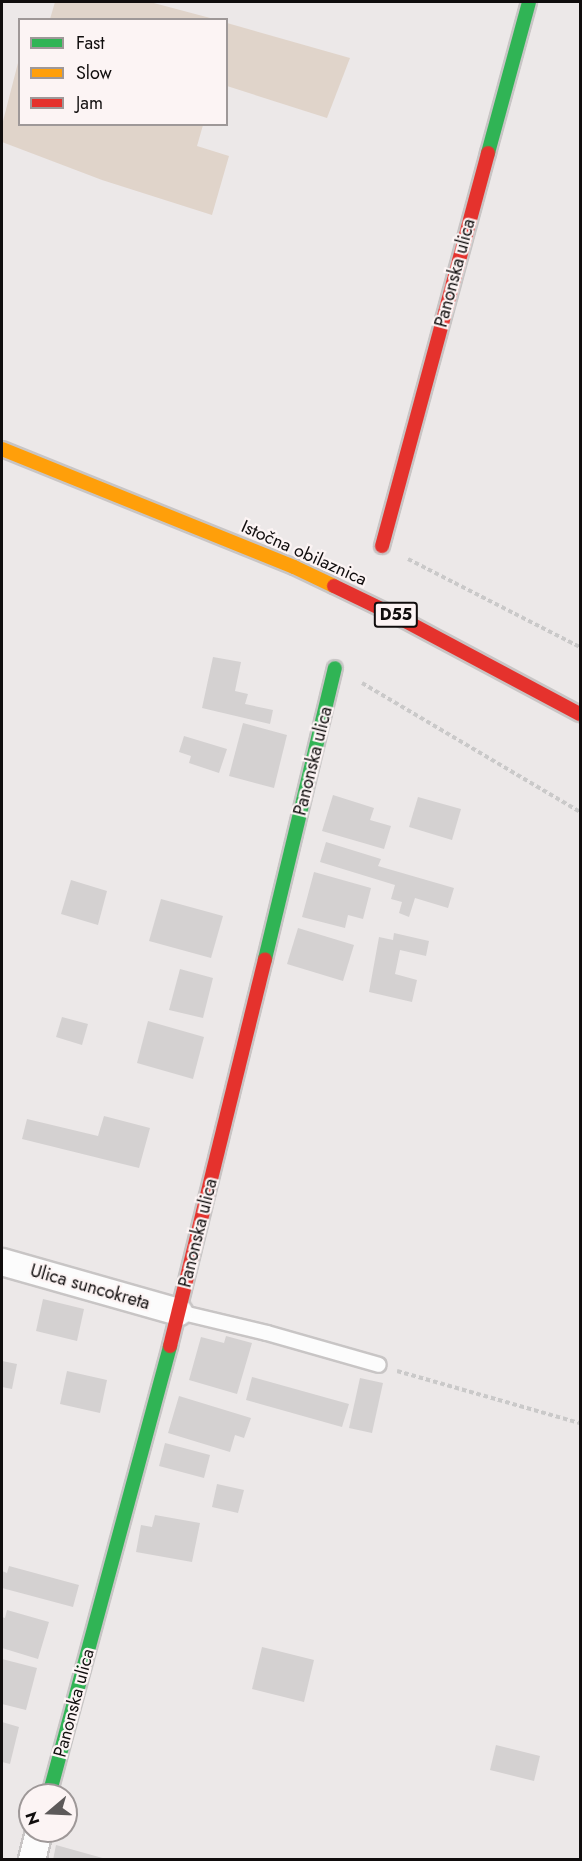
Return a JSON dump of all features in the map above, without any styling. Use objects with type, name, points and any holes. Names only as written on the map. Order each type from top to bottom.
[{"type":"street","name":"Panonska ulica","points":[[382,546],[529,2]]},
{"type":"street","name":"Istočna obilaznica","points":[[2,448],[294,567],[398,616],[580,714]]},
{"type":"street","name":"Panonska ulica","points":[[52,1783],[179,1312],[335,668]]},
{"type":"street","name":"Ulica suncokreta","points":[[2,1262],[179,1312]]},
{"type":"street","points":[[32,1860],[36,1843]]},
{"type":"lane","points":[[179,1312],[267,1333],[379,1365]]},
{"type":"path","points":[[382,546],[580,647]]},
{"type":"path","points":[[335,668],[580,812]]},
{"type":"path","points":[[379,1365],[580,1423]]},
{"type":"shaded area","points":[[55,2],[150,2],[210,18],[50,18]]},
{"type":"shaded area","points":[[228,23],[350,58],[327,118],[228,86]]},
{"type":"shaded area","points":[[18,63],[18,126],[203,126],[197,146],[229,156],[212,215],[102,180],[2,142],[2,125]]},
{"type":"building","points":[[213,657],[241,662],[235,691],[248,694],[245,704],[273,710],[270,724],[202,708]]},
{"type":"building","points":[[243,723],[287,735],[274,788],[229,776]]},
{"type":"building","points":[[184,736],[227,749],[219,773],[189,763],[191,756],[179,752]]},
{"type":"building","points":[[333,795],[374,808],[370,820],[391,826],[384,849],[322,831]]},
{"type":"building","points":[[418,797],[461,809],[452,840],[409,827]]},
{"type":"building","points":[[326,842],[381,859],[378,866],[454,888],[448,908],[415,898],[409,917],[399,913],[402,902],[391,899],[395,885],[320,862]]},
{"type":"building","points":[[314,872],[371,888],[363,919],[348,915],[345,928],[302,917]]},
{"type":"building","points":[[71,880],[107,891],[98,925],[61,914]]},
{"type":"building","points":[[161,899],[223,916],[211,958],[149,941]]},
{"type":"building","points":[[298,928],[354,945],[343,981],[287,964]]},
{"type":"building","points":[[394,933],[429,941],[426,956],[400,950],[395,974],[417,980],[412,1002],[369,992],[379,937],[393,940]]},
{"type":"building","points":[[180,969],[213,978],[203,1018],[169,1010]]},
{"type":"building","points":[[62,1017],[88,1024],[82,1045],[56,1037]]},
{"type":"building","points":[[148,1021],[204,1037],[193,1079],[137,1063]]},
{"type":"building","points":[[104,1116],[150,1128],[139,1168],[22,1139],[27,1119],[98,1136]]},
{"type":"building","points":[[43,1299],[84,1309],[77,1341],[36,1331]]},
{"type":"building","points":[[226,1336],[252,1343],[237,1394],[189,1380],[201,1337],[224,1343]]},
{"type":"building","points":[[2,1361],[17,1364],[12,1389],[2,1387]]},
{"type":"building","points":[[67,1371],[107,1380],[100,1413],[60,1404]]},
{"type":"building","points":[[252,1377],[349,1404],[342,1427],[246,1400]]},
{"type":"building","points":[[360,1378],[383,1383],[372,1433],[349,1428]]},
{"type":"building","points":[[179,1396],[251,1418],[244,1438],[235,1435],[230,1452],[168,1433]]},
{"type":"building","points":[[165,1443],[210,1455],[204,1478],[159,1466]]},
{"type":"building","points":[[217,1484],[244,1490],[238,1513],[212,1507]]},
{"type":"building","points":[[155,1515],[200,1523],[192,1562],[136,1552],[141,1525],[152,1527]]},
{"type":"building","points":[[9,1566],[79,1585],[73,1607],[2,1588],[2,1571],[7,1573]]},
{"type":"building","points":[[7,1610],[49,1622],[38,1659],[2,1648],[2,1617],[5,1618]]},
{"type":"building","points":[[262,1647],[314,1660],[304,1702],[252,1689]]},
{"type":"building","points":[[2,1659],[37,1668],[26,1710],[2,1704]]},
{"type":"building","points":[[2,1722],[19,1727],[10,1764],[2,1762]]},
{"type":"building","points":[[496,1745],[540,1756],[534,1781],[490,1770]]},
{"type":"building","points":[[56,1845],[106,1859],[106,1860],[53,1860]]},
{"type":"traffic: fast","points":[[488,153],[529,2]]},
{"type":"traffic: fast","points":[[265,959],[335,668]]},
{"type":"traffic: fast","points":[[52,1783],[170,1346]]},
{"type":"traffic: slow","points":[[2,449],[294,567],[334,586]]},
{"type":"traffic: jam","points":[[382,546],[488,153]]},
{"type":"traffic: jam","points":[[334,586],[398,617],[580,714]]},
{"type":"traffic: jam","points":[[170,1346],[265,959]]}]
